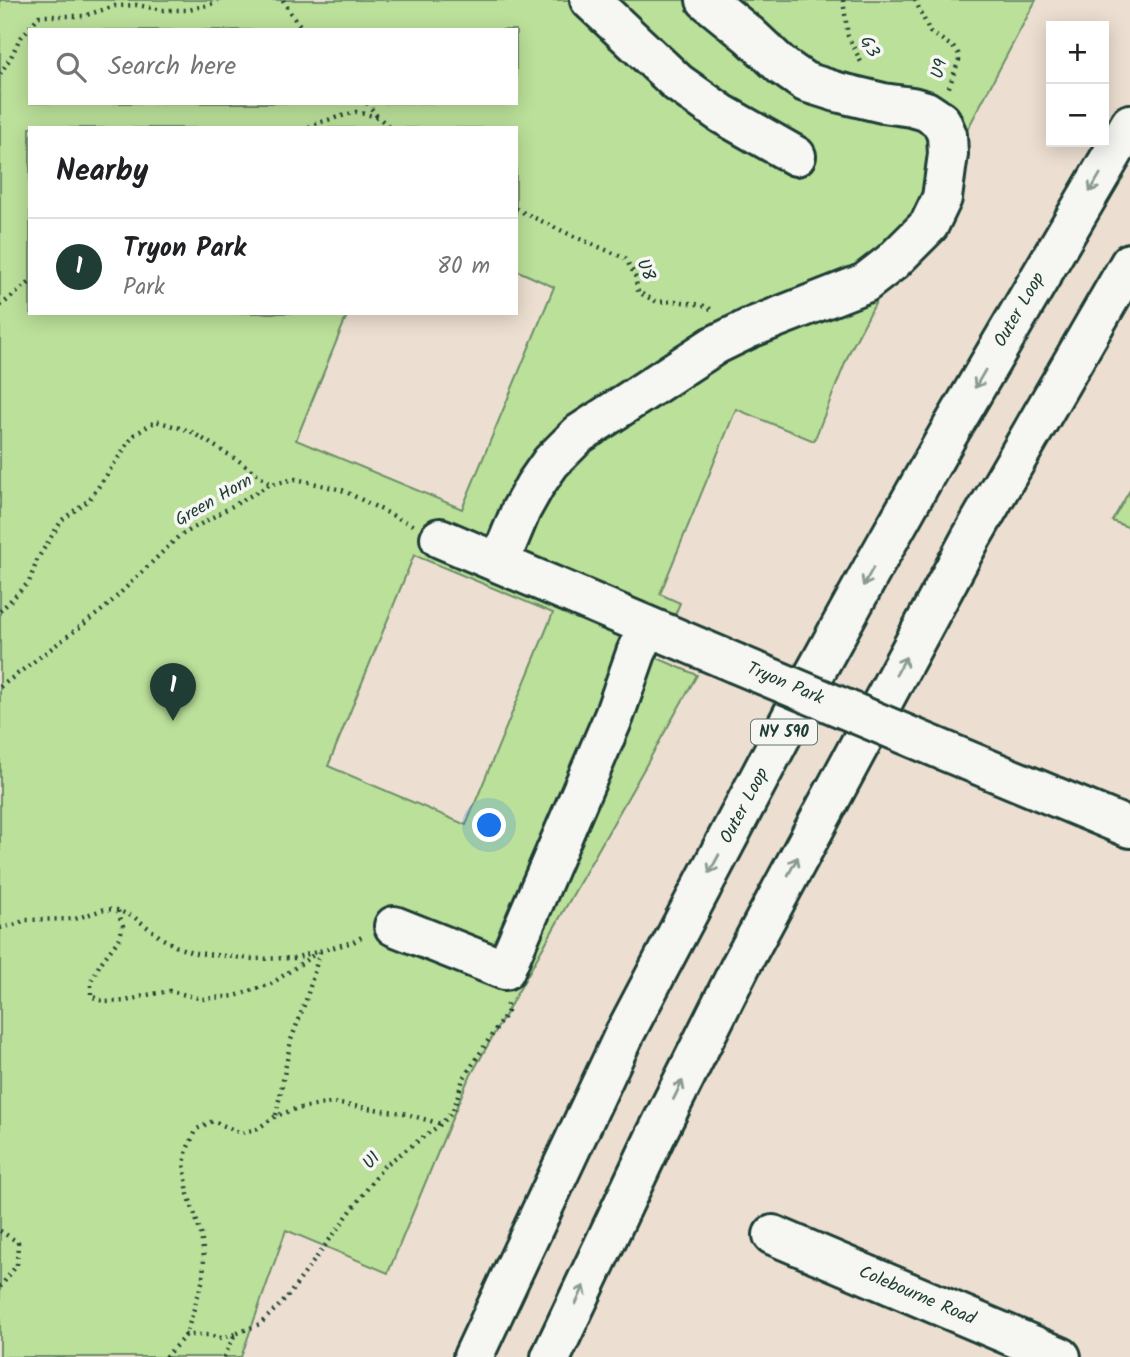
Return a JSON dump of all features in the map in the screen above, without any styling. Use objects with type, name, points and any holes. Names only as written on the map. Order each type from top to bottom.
[{"type":"main road","points":[[590,0],[678,83],[722,114],[796,156]]},
{"type":"main road","points":[[499,563],[521,510],[535,485],[551,461],[579,434],[715,345],[750,328],[865,283],[892,262],[929,225],[942,198],[948,154],[947,135],[941,121],[926,111],[837,92],[805,82],[782,66],[706,0]]},
{"type":"main road","name":"Outer Loop","points":[[473,1357],[624,1035],[822,660],[946,438],[1130,124]]},
{"type":"main road","points":[[551,1357],[735,975],[971,538],[1130,263]]},
{"type":"main road","name":"Tryon Park","points":[[440,538],[1130,828]]},
{"type":"main road","points":[[394,926],[505,970],[614,716],[648,626]]},
{"type":"main road","name":"Colebourne Road","points":[[774,1235],[1061,1357]]},
{"type":"path","points":[[28,28],[38,16],[83,16],[115,6],[137,5],[162,10],[189,10],[218,0]]},
{"type":"path","points":[[284,0],[302,28]]},
{"type":"path","name":"G3","points":[[843,0],[848,36],[883,103]]},
{"type":"path","name":"U9","points":[[915,0],[930,32],[958,53],[959,60],[947,92],[941,121]]},
{"type":"path","points":[[0,74],[28,29]]},
{"type":"path","points":[[369,105],[389,126]]},
{"type":"path","points":[[312,126],[355,112],[378,117]]},
{"type":"path","name":"U8","points":[[518,210],[625,258],[635,275],[638,292],[657,302],[702,305],[750,328]]},
{"type":"path","points":[[0,306],[28,284]]},
{"type":"path","points":[[0,611],[29,582],[38,558],[62,520],[90,499],[134,435],[156,421],[190,431],[271,484]]},
{"type":"path","name":"Green Horn","points":[[0,687],[104,608],[178,537],[271,484],[296,479],[342,490],[440,538]]},
{"type":"path","points":[[0,928],[25,920],[75,919],[105,909],[117,910],[134,917],[163,939],[196,953],[267,959],[294,958],[353,942],[373,930],[394,926]]},
{"type":"path","points":[[117,910],[123,926],[119,939],[91,981],[91,996],[105,1002],[126,1002],[170,991],[202,999],[235,996],[271,984],[320,951]]},
{"type":"path","points":[[276,1116],[291,1040],[320,951]]},
{"type":"path","name":"U1","points":[[235,1334],[260,1324],[285,1300],[384,1166],[441,1124],[453,1111],[463,1079],[508,1012],[505,970]]},
{"type":"path","points":[[166,1357],[186,1335],[202,1279],[204,1258],[201,1234],[188,1194],[184,1164],[187,1149],[197,1129],[213,1121],[240,1133],[257,1129],[276,1116],[295,1109],[332,1103],[402,1113],[441,1124]]},
{"type":"path","points":[[0,1231],[18,1242],[17,1265],[0,1287]]},
{"type":"path","points":[[186,1335],[222,1338],[235,1334]]},
{"type":"path","points":[[224,1357],[235,1334]]},
{"type":"green space","points":[[0,0],[1036,0],[850,351],[814,441],[736,409],[660,594],[680,603],[657,658],[697,675],[467,1082],[388,1273],[286,1230],[241,1357],[0,1357]],"holes":[[[28,126],[518,126],[518,271],[554,287],[462,509],[296,440],[347,315],[28,315]],[[414,555],[553,613],[466,825],[328,766]]]},
{"type":"green space","points":[[1130,490],[1130,528],[1112,521]]},
{"type":"place","name":"Tryon Park","points":[[173,721]]}]
